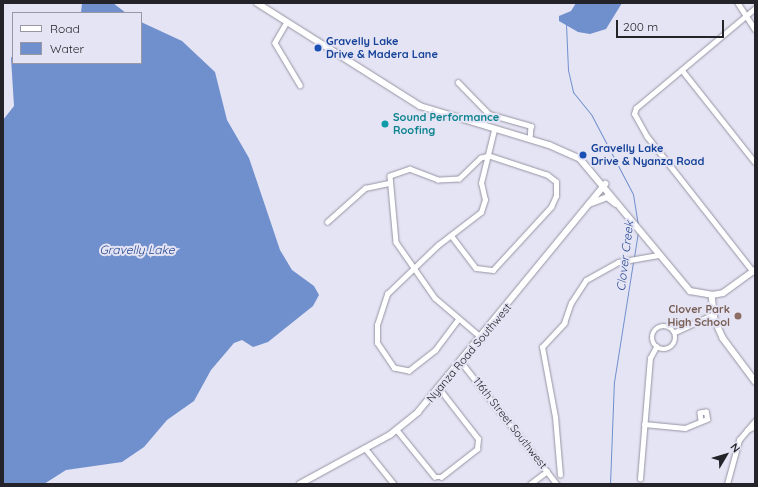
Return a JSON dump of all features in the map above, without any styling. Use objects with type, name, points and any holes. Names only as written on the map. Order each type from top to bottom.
[{"type":"main road","points":[[257,3],[414,103],[494,130],[530,139],[573,154],[605,184],[685,288],[712,295],[728,291],[754,271]]},
{"type":"main road","points":[[589,204],[607,197],[629,216]]},
{"type":"street","points":[[738,3],[755,29]]},
{"type":"street","points":[[754,271],[647,136],[635,113],[682,70],[755,8]]},
{"type":"street","points":[[287,22],[275,43],[300,85]]},
{"type":"street","points":[[682,70],[755,162]]},
{"type":"street","points":[[458,82],[489,114],[531,126],[530,139]]},
{"type":"street","points":[[459,319],[433,352],[415,368],[400,371],[380,350],[377,325],[387,294],[484,206],[481,186],[494,130]]},
{"type":"street","points":[[451,235],[476,268],[493,270],[540,220],[556,196],[556,182],[548,175],[489,156],[481,158],[459,179],[438,180],[423,172],[407,169],[392,174],[389,182],[396,242],[435,298],[482,338]]},
{"type":"street","points":[[327,222],[365,188],[389,182]]},
{"type":"street","name":"Nyanza Road Southwest","points":[[300,484],[397,430],[440,390],[605,184]]},
{"type":"street","points":[[560,475],[555,417],[542,347],[564,323],[584,282],[604,268],[627,260],[659,255]]},
{"type":"street","points":[[712,295],[714,314],[723,338],[755,381]]},
{"type":"street","points":[[675,332],[714,314]]},
{"type":"street","points":[[669,326],[675,332],[673,347],[666,350],[656,347],[652,338],[658,328],[669,326]]},
{"type":"street","points":[[640,479],[650,358],[656,347]]},
{"type":"street","name":"116th Street Southwest","points":[[462,363],[558,484]]},
{"type":"street","points":[[397,430],[437,478],[477,449],[480,443],[440,390]]},
{"type":"street","points":[[644,424],[685,428],[701,420]]},
{"type":"street","points":[[727,484],[738,443],[755,421]]},
{"type":"street","points":[[747,430],[755,426]]},
{"type":"street","points":[[365,448],[394,484]]},
{"type":"street","points":[[530,484],[547,471]]},
{"type":"water","points":[[82,3],[113,3],[125,12],[81,12]]},
{"type":"water","points":[[576,3],[622,3],[606,29],[590,34],[578,32],[559,21],[559,16],[571,11]]},
{"type":"water","name":"Gravelly Lake","points":[[142,22],[182,41],[215,72],[227,120],[249,158],[280,250],[292,270],[314,286],[319,295],[313,306],[268,342],[253,347],[242,340],[234,343],[211,370],[194,401],[167,420],[144,447],[122,462],[66,470],[44,484],[3,484],[3,120],[14,106],[11,58],[12,56],[12,64],[142,64]]},
{"type":"waterway","name":"Clover Creek","points":[[566,24],[568,70],[573,92],[591,114],[633,194],[638,224]]},
{"type":"waterway","name":"Clover Creek","points":[[634,257],[638,233]]},
{"type":"waterway","name":"Clover Creek","points":[[610,484],[614,382],[633,262]]},
{"type":"place","name":"Gravelly Lake Drive & Madera Lane","points":[[318,48]]},
{"type":"place","name":"Sound Performance Roofing","points":[[385,124]]},
{"type":"place","name":"Gravelly Lake Drive & Nyanza Road","points":[[583,155]]},
{"type":"place","name":"Clover Park High School","points":[[738,316]]}]
